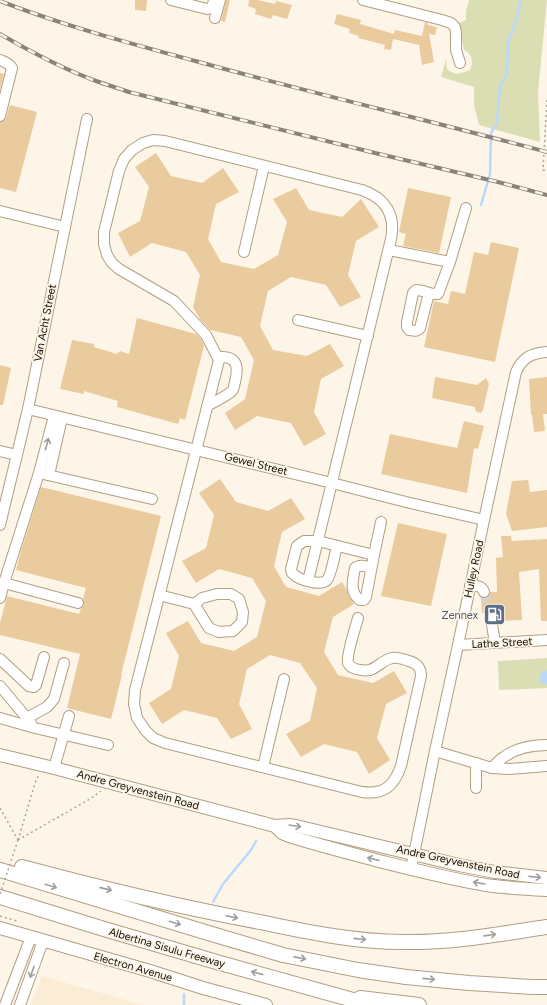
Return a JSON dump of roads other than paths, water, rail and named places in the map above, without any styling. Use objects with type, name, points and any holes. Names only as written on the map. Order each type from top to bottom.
[{"type":"highway","points":[[0,861],[82,883],[162,902],[236,918],[345,938],[395,942],[430,942],[463,939],[547,927]]},
{"type":"highway","points":[[0,870],[215,936],[284,955],[358,970],[406,977],[469,983],[547,987]]},
{"type":"highway","name":"Albertina Sisulu Freeway","points":[[0,896],[104,929],[335,995]]},
{"type":"highway","points":[[335,995],[371,1005]]},
{"type":"highway","points":[[335,995],[419,1005]]},
{"type":"main road","name":"Andre Greyvenstein Road","points":[[0,755],[275,826],[296,826],[459,865],[495,872],[547,878]]},
{"type":"main road","name":"Andre Greyvenstein Road","points":[[275,826],[282,833],[297,839],[411,869],[458,880],[488,885],[547,890]]},
{"type":"main road","name":"Electron Avenue","points":[[0,928],[266,1005]]},
{"type":"street","points":[[171,0],[207,9],[213,5],[214,0]]},
{"type":"street","points":[[215,18],[220,0]]},
{"type":"street","points":[[363,0],[451,23],[455,26],[456,30],[456,50],[460,62]]},
{"type":"street","points":[[0,60],[10,64],[12,68],[0,116]]},
{"type":"street","name":"Van Acht Street","points":[[0,525],[28,409],[86,119]]},
{"type":"street","points":[[308,581],[389,250],[393,226],[392,219],[380,200],[362,190],[165,141],[153,140],[143,143],[132,150],[124,159],[119,171],[104,232],[104,244],[107,256],[112,263],[128,275],[174,301],[208,338],[219,360],[135,690],[134,704],[138,718],[145,730],[153,738],[165,743],[362,792],[369,793],[382,790],[392,784],[396,779],[401,766],[421,672],[418,665],[399,658],[385,660],[374,668],[368,670],[362,670],[351,666],[349,664],[349,654],[358,618]]},
{"type":"street","points":[[244,252],[264,166]]},
{"type":"street","points":[[429,293],[438,294],[450,262],[466,208]]},
{"type":"street","points":[[0,211],[65,227]]},
{"type":"street","points":[[389,250],[450,262]]},
{"type":"street","points":[[298,320],[368,336]]},
{"type":"street","name":"Hulley Road","points":[[411,869],[434,751],[516,372],[524,360],[534,354],[544,352]]},
{"type":"street","points":[[207,406],[231,392],[234,388],[237,370],[235,364],[232,359],[222,357],[219,360]]},
{"type":"street","name":"Gewel Street","points":[[28,409],[484,520]]},
{"type":"street","points":[[0,598],[4,582],[44,474],[58,417]]},
{"type":"street","points":[[0,451],[17,455]]},
{"type":"street","points":[[44,474],[152,499]]},
{"type":"street","points":[[371,568],[381,522]]},
{"type":"street","points":[[337,546],[330,576],[327,581],[322,583],[308,581],[295,576],[292,573],[291,569],[298,546],[300,543],[308,540],[318,541],[374,555]]},
{"type":"street","points":[[4,582],[78,603]]},
{"type":"street","points":[[470,586],[480,586],[483,588],[484,592]]},
{"type":"street","points":[[160,595],[194,604],[209,628],[219,632],[233,631],[242,622],[243,612],[239,599],[231,594],[217,594],[202,598],[194,604]]},
{"type":"street","points":[[490,613],[495,643]]},
{"type":"street","name":"Lathe Street","points":[[458,645],[547,640]]},
{"type":"street","points":[[0,659],[30,686],[34,687],[36,685],[44,657]]},
{"type":"street","points":[[27,718],[47,707],[54,699],[64,663]]},
{"type":"street","points":[[263,767],[284,679]]},
{"type":"street","points":[[0,686],[35,728]]},
{"type":"street","points":[[49,767],[69,716]]},
{"type":"street","points":[[0,718],[35,728],[108,744]]},
{"type":"street","points":[[492,768],[503,757],[514,751],[527,747],[547,745]]},
{"type":"street","points":[[434,751],[492,768],[509,769],[547,766]]},
{"type":"street","points":[[476,763],[476,788]]},
{"type":"street","points":[[5,1005],[37,939]]},
{"type":"street","points":[[20,1005],[37,939]]},
{"type":"water","points":[[542,671],[547,671],[547,684],[539,682],[539,675],[542,674]]},
{"type":"waterway","points":[[481,205],[490,174],[491,133],[497,123],[500,86],[507,73],[508,43],[517,18],[521,0]]},
{"type":"waterway","points":[[213,902],[223,884],[251,850],[256,841]]},
{"type":"waterway","points":[[184,994],[184,1005]]},
{"type":"tunnel","points":[[484,592],[490,613]]},
{"type":"railway","points":[[0,1],[74,27],[149,48],[547,152]]},
{"type":"railway","points":[[0,34],[59,66],[129,92],[547,195]]},
{"type":"place","name":"Zennex","points":[[494,615]]}]
